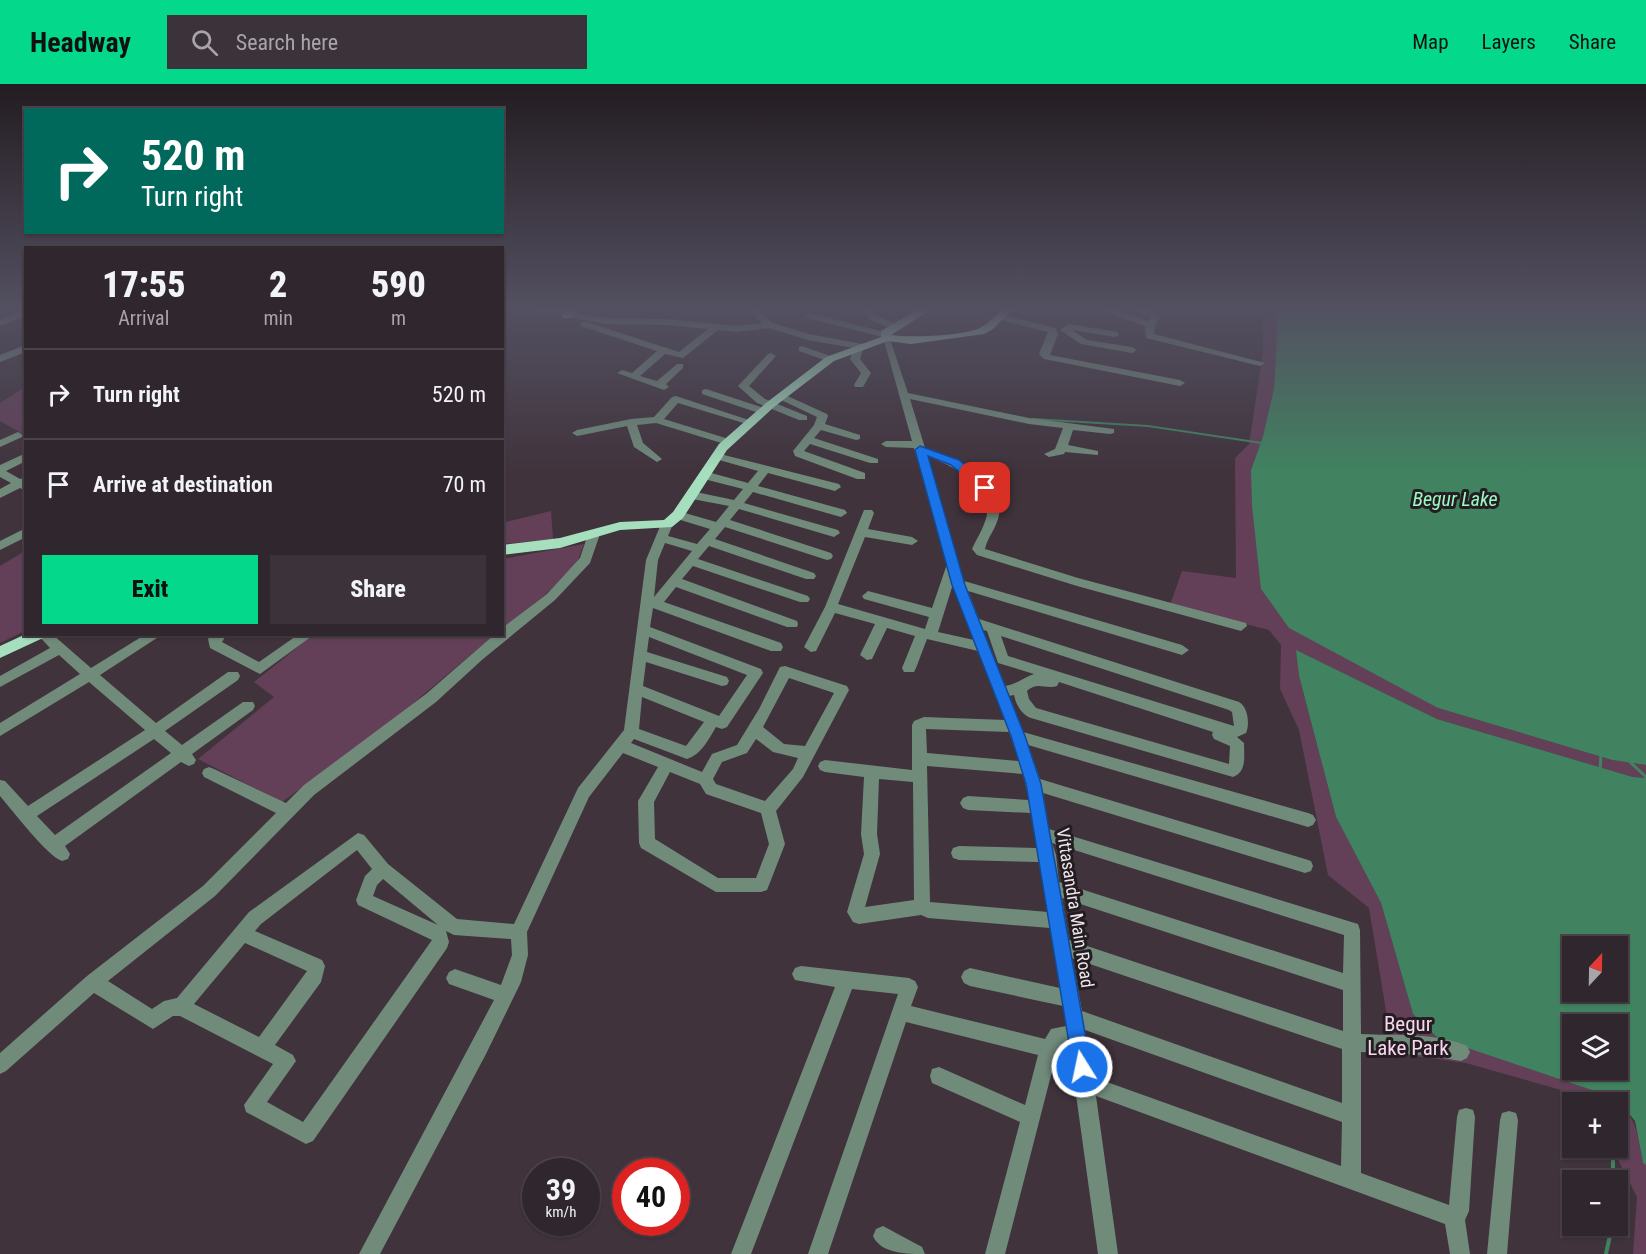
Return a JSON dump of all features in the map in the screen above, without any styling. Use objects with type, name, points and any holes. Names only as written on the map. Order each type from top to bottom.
[{"type":"main road","points":[[504,550],[560,543],[620,526],[672,519],[728,442],[781,396],[827,362]]},
{"type":"main road","points":[[0,652],[34,636]]},
{"type":"street","points":[[648,362],[628,375],[662,386],[680,366]]},
{"type":"street","points":[[765,362],[743,384],[767,408]]},
{"type":"street","points":[[857,362],[866,373],[859,385]]},
{"type":"street","name":"Vittasandra Main Road","points":[[894,362],[959,585],[1016,731],[1034,784],[1048,855],[1085,1083],[1108,1254]]},
{"type":"street","points":[[1071,362],[1180,383]]},
{"type":"street","points":[[1254,362],[1260,363]]},
{"type":"street","points":[[706,392],[803,418]]},
{"type":"street","points":[[904,395],[1022,420],[1110,431]]},
{"type":"street","points":[[781,396],[822,414],[823,418],[819,426],[798,452],[799,454],[861,476]]},
{"type":"street","points":[[657,420],[676,399],[750,422]]},
{"type":"street","points":[[577,433],[631,422],[657,420],[728,442]]},
{"type":"street","points":[[631,422],[638,445],[657,459]]},
{"type":"street","points":[[819,426],[856,437]]},
{"type":"street","points":[[1049,454],[1058,453],[1062,448],[1069,426]]},
{"type":"street","points":[[0,444],[18,435]]},
{"type":"street","points":[[808,440],[874,461]]},
{"type":"street","points":[[886,444],[919,448],[955,462],[985,488],[993,507],[993,514],[978,549],[981,552],[1077,582],[1241,626]]},
{"type":"street","points":[[1062,448],[1094,453]]},
{"type":"street","points":[[716,456],[835,487]]},
{"type":"street","points":[[0,471],[24,457]]},
{"type":"street","points":[[650,602],[674,581],[765,470]]},
{"type":"street","points":[[0,471],[24,484]]},
{"type":"street","points":[[704,476],[841,513]]},
{"type":"street","points":[[0,494],[24,484]]},
{"type":"street","points":[[691,495],[736,504],[834,533]]},
{"type":"street","points":[[811,647],[831,607],[868,513]]},
{"type":"street","points":[[369,1254],[515,976],[520,956],[519,932],[583,794],[631,732],[639,655],[650,602],[652,560],[660,538],[672,519],[720,524],[827,556]]},
{"type":"street","points":[[861,532],[912,541]]},
{"type":"street","points":[[2,543],[24,533]]},
{"type":"street","points":[[504,634],[551,597],[586,561],[594,534]]},
{"type":"street","points":[[660,538],[703,545],[810,576]]},
{"type":"street","points":[[690,561],[804,599]]},
{"type":"street","points":[[909,668],[937,614],[953,564]]},
{"type":"street","points":[[674,581],[792,624]]},
{"type":"street","points":[[959,585],[1182,650]]},
{"type":"street","points":[[868,596],[937,614]]},
{"type":"street","points":[[650,602],[776,647]]},
{"type":"street","points":[[831,607],[983,647]]},
{"type":"street","points":[[867,655],[883,622]]},
{"type":"street","points":[[973,622],[992,628],[1234,706],[1239,709],[1241,729],[1234,732],[1210,725],[1003,659],[992,628]]},
{"type":"street","points":[[636,689],[722,723],[756,673],[643,628]]},
{"type":"street","points":[[45,636],[88,675],[186,756]]},
{"type":"street","points":[[0,730],[154,636]]},
{"type":"street","points":[[219,636],[215,639],[215,644],[260,669],[265,668],[306,636]]},
{"type":"street","points":[[0,1065],[93,982],[209,891],[246,848],[285,810],[431,698],[502,636]]},
{"type":"street","points":[[0,682],[59,649]]},
{"type":"street","points":[[639,655],[722,681]]},
{"type":"street","points":[[705,780],[717,758],[741,749],[785,671],[842,690],[798,773],[768,809]]},
{"type":"street","points":[[27,815],[233,676]]},
{"type":"street","points":[[1001,692],[1020,689],[1028,681],[1040,678],[1231,739],[1237,743],[1238,747],[1236,768],[1228,771],[1031,712],[1022,701],[1020,689]]},
{"type":"street","points":[[0,786],[58,849],[186,756],[248,706]]},
{"type":"street","points":[[631,732],[687,753],[694,749],[714,719]]},
{"type":"street","points":[[922,908],[921,723],[1016,731],[1308,820]]},
{"type":"street","points":[[754,728],[770,744],[786,753],[809,752]]},
{"type":"street","points":[[622,746],[705,780],[711,789],[768,809]]},
{"type":"street","points":[[920,759],[1029,768]]},
{"type":"street","points":[[667,765],[646,801],[647,843],[716,885],[761,885],[777,844],[768,809]]},
{"type":"street","points":[[825,766],[920,777]]},
{"type":"street","points":[[872,771],[869,834],[872,854],[855,912],[860,916],[922,908],[1058,921]]},
{"type":"street","points":[[209,773],[285,810]]},
{"type":"street","points":[[1034,784],[1305,866]]},
{"type":"street","points":[[969,803],[1039,807]]},
{"type":"street","points":[[1044,834],[1352,930],[1351,1180]]},
{"type":"street","points":[[181,1007],[242,933],[268,906],[358,840],[382,869],[454,927],[519,932]]},
{"type":"street","points":[[959,853],[1048,855]]},
{"type":"street","points":[[93,982],[153,1020],[170,1007],[181,1007],[287,1061],[253,1105],[306,1134],[441,942],[439,934],[434,931],[364,900],[371,881],[382,869]]},
{"type":"street","points":[[1053,888],[1351,984]]},
{"type":"street","points":[[242,933],[316,966],[315,975],[262,1048]]},
{"type":"street","points":[[1062,946],[1351,1043],[1425,1046],[1461,1052]]},
{"type":"street","points":[[801,974],[909,987],[818,1254]]},
{"type":"street","points":[[970,977],[1073,1017],[1350,1115]]},
{"type":"street","points":[[455,978],[506,995]]},
{"type":"street","points":[[741,1254],[848,979]]},
{"type":"street","points":[[901,1012],[1049,1049]]},
{"type":"street","points":[[995,1254],[1049,1049],[1057,1035],[1073,1017]]},
{"type":"street","points":[[939,1076],[1032,1118]]},
{"type":"street","points":[[1085,1083],[1454,1217]]},
{"type":"street","points":[[1460,1254],[1454,1217],[1459,1211],[1466,1117]]},
{"type":"street","points":[[1497,1254],[1509,1120]]},
{"type":"street","points":[[883,1236],[915,1254]]},
{"type":"green space","name":"Begur Lake Park","points":[[1262,362],[1276,362],[1274,388],[1263,436],[1251,470],[1438,708],[1612,760],[1646,765],[1646,778],[1633,777],[1437,719],[1297,651],[1299,676],[1336,817],[1381,903],[1413,1014],[1562,1077],[1562,1080],[1569,1080],[1597,1092],[1565,1092],[1466,1063],[1393,1053],[1369,908],[1328,875],[1299,730],[1280,689],[1281,645],[1269,630],[1170,605],[1182,571],[1236,578],[1235,458],[1249,444]]},
{"type":"green space","points":[[24,388],[24,434],[0,421],[0,403]]},
{"type":"green space","points":[[551,511],[553,539],[504,544],[504,523]]},
{"type":"green space","points":[[584,544],[576,565],[545,595],[504,627],[504,559]]},
{"type":"green space","points":[[24,552],[24,631],[0,643],[0,566]]},
{"type":"green space","points":[[312,636],[493,636],[391,722],[282,802],[198,759],[274,697],[254,682]]},
{"type":"green space","points":[[1628,1114],[1635,1126],[1643,1162],[1646,1165],[1646,1254],[1633,1254],[1637,1197],[1628,1179],[1628,1170],[1623,1170],[1617,1158],[1628,1158]]},
{"type":"water","name":"Begur Lake","points":[[1276,362],[1646,362],[1646,765],[1612,760],[1438,708],[1289,628],[1261,589],[1252,506],[1251,470],[1263,436],[1274,388]]},
{"type":"water","points":[[1296,650],[1437,719],[1633,777],[1646,778],[1646,1165],[1643,1163],[1635,1121],[1628,1112],[1628,1092],[1597,1092],[1562,1080],[1628,1080],[1628,1014],[1562,1014],[1562,1080],[1438,1038],[1413,1014],[1381,903],[1336,817],[1299,676]]},
{"type":"waterway","points":[[1033,419],[1148,426],[1262,443]]},
{"type":"waterway","points":[[1600,771],[1601,754]]},
{"type":"waterway","points":[[1630,762],[1646,777]]},
{"type":"waterway","points":[[1613,1158],[1613,1170]]},
{"type":"waterway","points":[[1606,1254],[1610,1236]]},
{"type":"route","points":[[985,488],[955,462],[920,450],[959,585],[1018,736],[1034,784],[1082,1067]]}]
